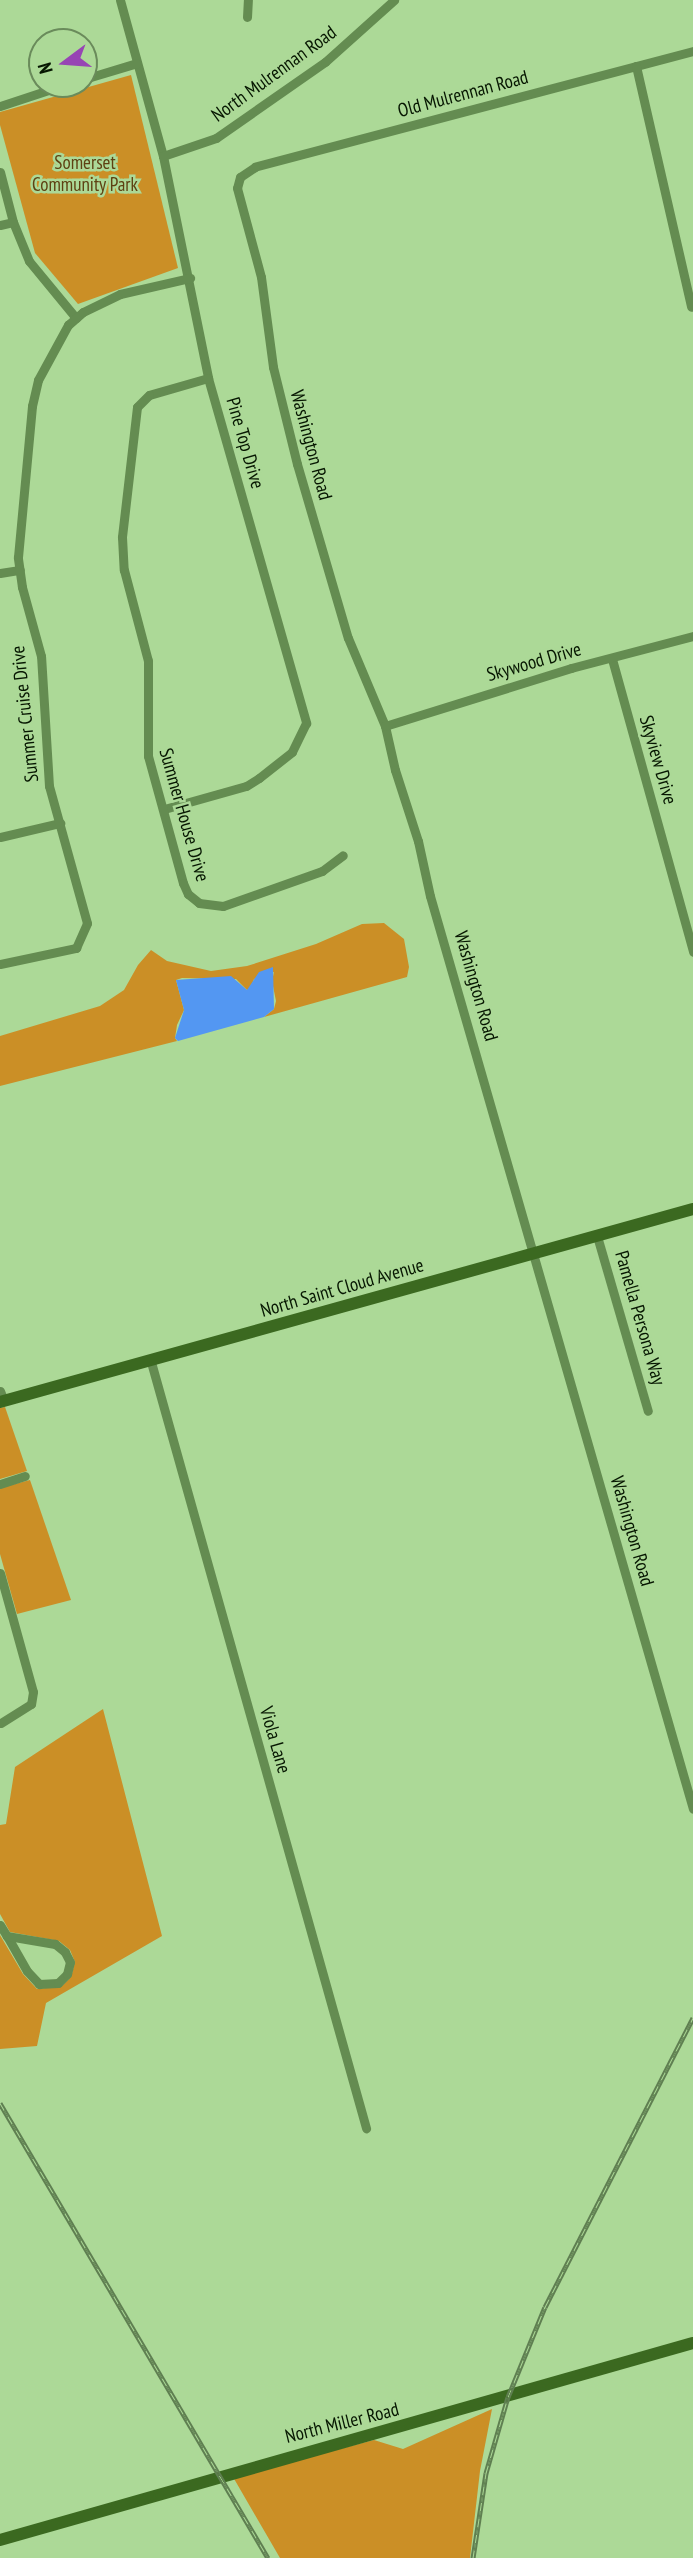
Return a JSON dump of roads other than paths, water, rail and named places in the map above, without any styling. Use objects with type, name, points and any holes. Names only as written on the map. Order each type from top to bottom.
[{"type":"street","name":"Pine Top Drive","points":[[120,0],[163,156],[190,278],[208,378],[306,723],[292,752],[246,786],[164,810]]},
{"type":"street","points":[[247,17],[248,0]]},
{"type":"street","name":"North Mulrennan Road","points":[[163,156],[216,138],[325,62],[394,0]]},
{"type":"street","name":"Old Mulrennan Road","points":[[243,174],[268,163],[693,51]]},
{"type":"street","points":[[98,75],[137,62]]},
{"type":"street","points":[[636,66],[691,307]]},
{"type":"street","points":[[0,106],[28,97]]},
{"type":"street","points":[[0,172],[13,222],[36,272],[76,318]]},
{"type":"street","name":"Washington Road","points":[[243,174],[238,182],[238,196],[261,278],[273,367],[294,452],[348,638],[385,726],[395,770],[418,841],[430,896],[693,1809]]},
{"type":"street","points":[[0,225],[13,222]]},
{"type":"street","name":"Summer Cruise Drive","points":[[0,964],[76,948],[85,933],[83,908],[47,769],[41,656],[18,557],[38,380],[68,325],[76,318],[120,294],[190,278]]},
{"type":"street","name":"Summer House Drive","points":[[208,378],[149,395],[137,407],[132,424],[121,550],[148,661],[146,741],[183,883],[192,899],[210,906],[223,906],[322,871],[343,855]]},
{"type":"street","points":[[0,573],[20,570]]},
{"type":"street","name":"Skywood Drive","points":[[385,726],[571,668],[693,636]]},
{"type":"street","name":"Skyview Drive","points":[[612,659],[693,952]]},
{"type":"street","points":[[0,837],[60,823]]},
{"type":"street","name":"North Saint Cloud Avenue","points":[[1,1398],[151,1362],[693,1209]]},
{"type":"street","name":"Pamella Persona Way","points":[[597,1236],[649,1411]]},
{"type":"street","name":"Viola Lane","points":[[151,1362],[366,2128]]},
{"type":"street","points":[[0,1484],[25,1476]]},
{"type":"street","points":[[0,1573],[33,1692],[30,1704],[0,1723]]},
{"type":"street","points":[[0,1925],[7,1936],[39,1984],[58,1983],[67,1974],[70,1962],[65,1952],[55,1944],[7,1936]]},
{"type":"street","name":"North Miller Road","points":[[0,2540],[693,2343]]},
{"type":"water","points":[[273,967],[274,1009],[264,1017],[178,1041],[175,1038],[184,1010],[176,980],[231,976],[247,990],[259,972]]},
{"type":"railway","points":[[473,2558],[486,2473],[508,2397],[545,2307],[693,2018]]},
{"type":"railway","points":[[0,2103],[268,2558]]},
{"type":"park label","name":"Somerset Community Park","points":[[85,174]]}]
